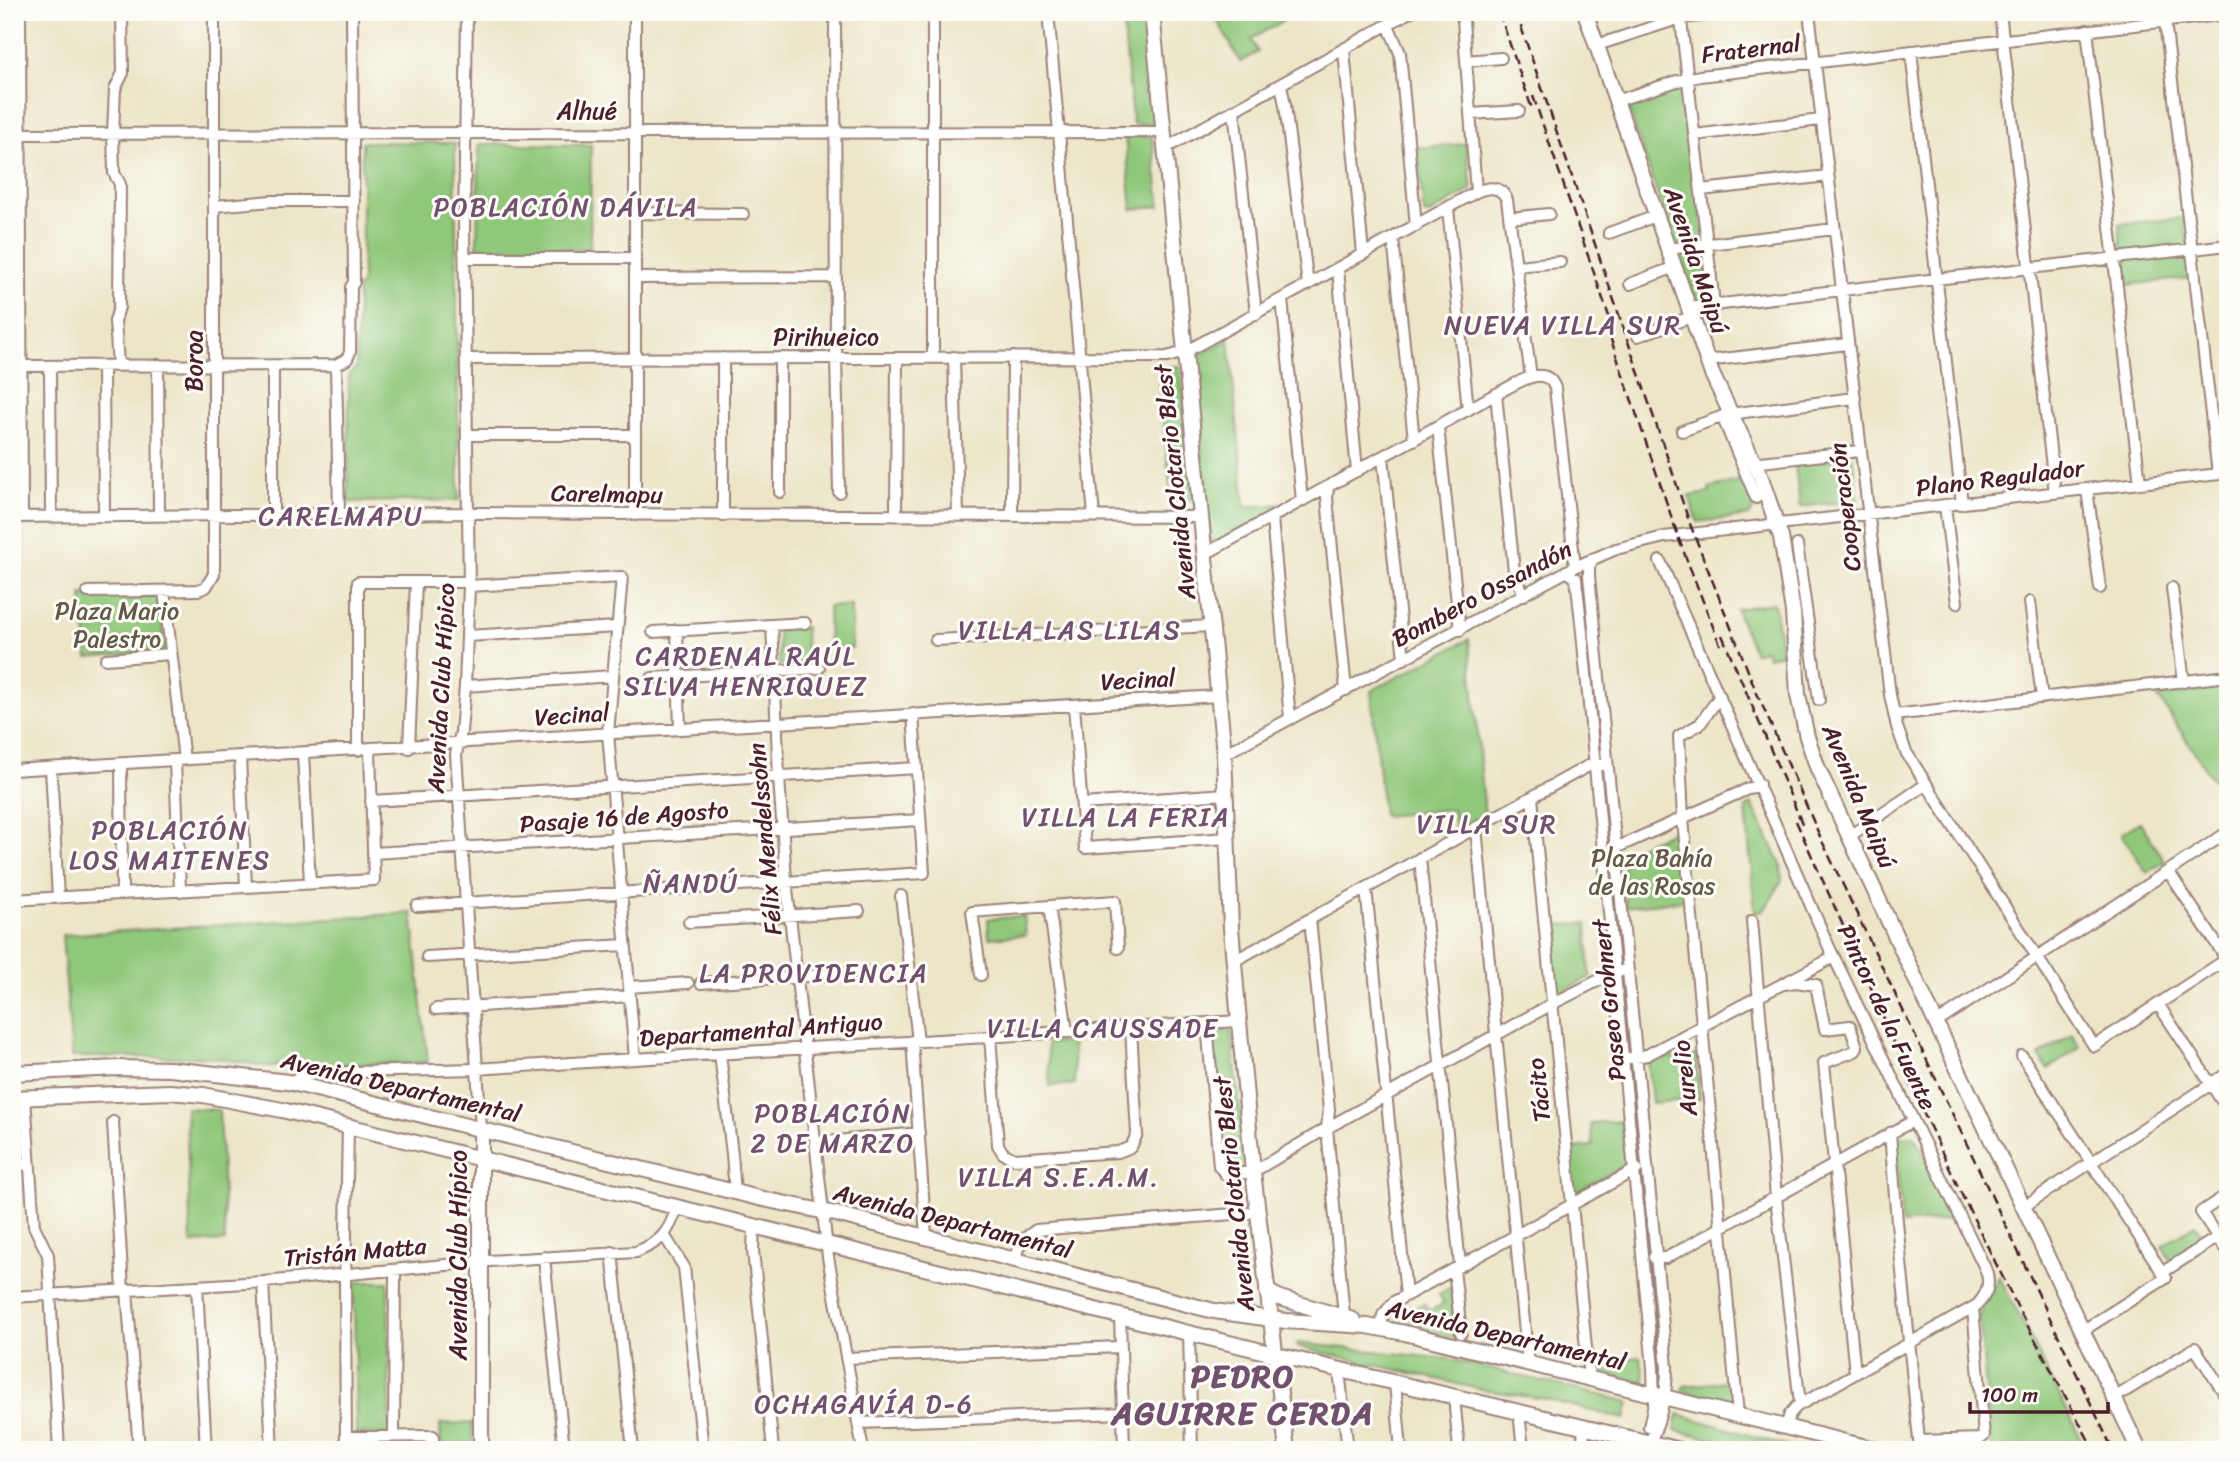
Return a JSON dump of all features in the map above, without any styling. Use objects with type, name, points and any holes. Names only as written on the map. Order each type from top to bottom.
[{"type":"main road","name":"Avenida Clotario Blest","points":[[1152,12],[1224,754],[1234,961],[1253,1172],[1286,1450]]},
{"type":"main road","name":"Avenida Maipú","points":[[1585,12],[1726,415],[1760,475],[1777,525],[1790,591],[1796,678],[1802,718],[1812,752],[1936,1023],[2139,1450]]},
{"type":"main road","name":"Avenida Departamental","points":[[12,1073],[118,1068],[170,1069],[288,1082],[735,1193],[926,1236],[1013,1261],[1204,1308],[1271,1319],[1374,1327],[1878,1450]]},
{"type":"main road","name":"Avenida Departamental","points":[[19,1097],[158,1092],[203,1095],[348,1126],[1339,1370],[1583,1427],[1649,1446],[1680,1450]]},
{"type":"main road","name":"Avenida Club Hípico","points":[[481,1129],[481,1450]]},
{"type":"main road","points":[[1267,1291],[1280,1298],[1374,1327]]},
{"type":"street","points":[[17,517],[16,134],[20,12]]},
{"type":"street","points":[[118,365],[115,321],[119,307],[120,184],[114,173],[113,134],[115,89],[123,73],[122,12]]},
{"type":"street","name":"Boroa","points":[[88,592],[198,590],[211,581],[214,574],[214,12]]},
{"type":"street","points":[[17,366],[336,365],[345,361],[350,352],[351,288],[354,282],[352,12]]},
{"type":"street","name":"Avenida Club Hípico","points":[[467,12],[465,258],[470,513],[465,686],[461,732],[457,745],[458,796],[481,1129]]},
{"type":"street","points":[[635,12],[635,515]]},
{"type":"street","points":[[835,12],[835,358],[839,492]]},
{"type":"street","points":[[933,12],[933,358]]},
{"type":"street","points":[[1048,12],[1094,516]]},
{"type":"street","points":[[1164,149],[1410,12]]},
{"type":"street","points":[[1185,352],[1476,192],[1461,12]]},
{"type":"street","points":[[1597,45],[1681,15],[1739,12]]},
{"type":"street","name":"Cooperación","points":[[1809,12],[1867,515],[1894,715],[1906,752],[2094,1046],[2158,1004]]},
{"type":"street","points":[[2000,12],[2055,493]]},
{"type":"street","name":"Fraternal","points":[[1616,101],[1688,78],[2228,14]]},
{"type":"street","points":[[1681,15],[1714,304]]},
{"type":"street","points":[[2165,21],[2192,249],[2223,473]]},
{"type":"street","points":[[1388,24],[1400,53],[1416,226]]},
{"type":"street","points":[[2087,30],[2140,483]]},
{"type":"street","points":[[1344,50],[1363,254]]},
{"type":"street","points":[[1910,51],[1962,504]]},
{"type":"street","points":[[1466,61],[1501,58]]},
{"type":"street","points":[[1280,85],[1285,105],[1308,285]]},
{"type":"street","points":[[1234,110],[1256,314]]},
{"type":"street","points":[[1470,114],[1519,111]]},
{"type":"street","points":[[1695,135],[1821,120]]},
{"type":"street","name":"Alhué","points":[[16,134],[1163,132]]},
{"type":"street","points":[[1701,190],[1828,176]]},
{"type":"street","name":"Paseo Grohnert","points":[[1476,192],[1497,189],[1505,195],[1534,376],[1549,379],[1555,388],[1571,569],[1577,583],[1653,1368],[1659,1395]]},
{"type":"street","points":[[214,206],[272,201],[354,201]]},
{"type":"street","points":[[1448,208],[1468,410]]},
{"type":"street","points":[[635,213],[743,214]]},
{"type":"street","points":[[1510,218],[1549,214]]},
{"type":"street","points":[[1609,233],[1656,216]]},
{"type":"street","points":[[1668,249],[1834,229]]},
{"type":"street","points":[[1393,238],[1414,440]]},
{"type":"street","points":[[1638,336],[1714,304],[2228,245]]},
{"type":"street","points":[[465,258],[635,258]]},
{"type":"street","points":[[1516,266],[1560,262]]},
{"type":"street","points":[[1630,284],[1675,267]]},
{"type":"street","points":[[1338,268],[1357,471]]},
{"type":"street","points":[[635,278],[836,277]]},
{"type":"street","points":[[1282,299],[1302,502]]},
{"type":"street","points":[[1707,361],[1847,344]]},
{"type":"street","name":"Pirihueico","points":[[467,359],[1079,357],[1167,356],[1185,352]]},
{"type":"street","points":[[1012,516],[1013,357]]},
{"type":"street","points":[[723,358],[723,516]]},
{"type":"street","points":[[779,358],[780,492]]},
{"type":"street","points":[[896,516],[897,358]]},
{"type":"street","points":[[954,358],[958,516]]},
{"type":"street","points":[[159,365],[159,516]]},
{"type":"street","points":[[272,365],[273,514]]},
{"type":"street","points":[[336,365],[339,514]]},
{"type":"street","points":[[50,366],[51,516]]},
{"type":"street","points":[[103,366],[104,516]]},
{"type":"street","points":[[1205,554],[1496,394],[1534,376]]},
{"type":"street","points":[[1496,394],[1514,571],[1524,595]]},
{"type":"street","points":[[1682,430],[1726,415],[1854,398]]},
{"type":"street","name":"Avenida Maipú","points":[[1726,415],[1756,498]]},
{"type":"street","points":[[1438,426],[1460,630]]},
{"type":"street","points":[[468,435],[635,435]]},
{"type":"street","points":[[1761,462],[1859,451]]},
{"type":"street","points":[[1383,457],[1404,659]]},
{"type":"street","name":"Plano Regulador","points":[[1777,525],[2223,473]]},
{"type":"street","points":[[1328,487],[1346,690]]},
{"type":"street","points":[[2087,489],[2100,588]]},
{"type":"street","points":[[1945,506],[1957,603]]},
{"type":"street","name":"Carelmapu","points":[[17,517],[470,513],[1202,517]]},
{"type":"street","points":[[1272,518],[1290,719]]},
{"type":"street","name":"Bombero Ossandón","points":[[1224,754],[1594,558],[1626,546],[1664,537],[1777,525]]},
{"type":"street","name":"Avenida Maipú","points":[[1797,545],[1819,700]]},
{"type":"street","name":"Paseo Grohnert","points":[[1594,558],[1589,570],[1667,1367],[1659,1395]]},
{"type":"street","name":"Pintor de la Fuente","points":[[1660,561],[1834,957],[1988,1273],[1986,1293],[1973,1308]]},
{"type":"street","points":[[12,900],[374,880],[371,801],[364,750],[358,582],[469,584],[622,577],[608,733],[635,1059]]},
{"type":"street","points":[[409,748],[416,582]]},
{"type":"street","points":[[2172,588],[2184,682]]},
{"type":"street","points":[[164,591],[179,761],[180,891]]},
{"type":"street","points":[[2030,602],[2042,698]]},
{"type":"street","points":[[653,632],[805,623]]},
{"type":"street","name":"Félix Mendelssohn","points":[[772,625],[786,880],[827,1244],[863,1450]]},
{"type":"street","points":[[936,640],[1212,626]]},
{"type":"street","points":[[467,636],[617,627]]},
{"type":"street","points":[[677,630],[680,729]]},
{"type":"street","points":[[106,659],[171,654]]},
{"type":"street","points":[[652,678],[819,668]]},
{"type":"street","points":[[465,686],[613,676]]},
{"type":"street","points":[[1796,678],[1815,676]]},
{"type":"street","points":[[1894,715],[2228,676]]},
{"type":"street","points":[[1586,681],[1599,680]]},
{"type":"street","name":"Vecinal","points":[[12,770],[409,748],[608,733],[1218,696]]},
{"type":"street","name":"Aurelio","points":[[1720,696],[1700,724],[1679,736],[1683,819],[1738,1415]]},
{"type":"street","points":[[1074,705],[1086,848],[1228,838]]},
{"type":"street","points":[[417,906],[924,873],[914,714]]},
{"type":"street","points":[[303,754],[310,883]]},
{"type":"street","points":[[240,757],[246,887]]},
{"type":"street","points":[[121,764],[122,894]]},
{"type":"street","points":[[1234,961],[1588,766],[1607,764]]},
{"type":"street","points":[[51,768],[58,898]]},
{"type":"street","points":[[371,801],[917,768]]},
{"type":"street","points":[[1602,851],[1615,849],[1759,784]]},
{"type":"street","points":[[1849,837],[1926,785]]},
{"type":"street","points":[[1082,804],[1226,794]]},
{"type":"street","name":"Tácito","points":[[1532,797],[1589,1378]]},
{"type":"street","name":"Pasaje 16 de Agosto","points":[[373,853],[920,820]]},
{"type":"street","points":[[1476,828],[1528,1363]]},
{"type":"street","points":[[1936,1023],[2228,832]]},
{"type":"street","points":[[1420,858],[1441,1065],[1461,1333]]},
{"type":"street","points":[[2168,871],[2227,960],[2158,1004],[2228,1110]]},
{"type":"street","points":[[1366,888],[1406,1295]]},
{"type":"street","points":[[901,897],[915,1041],[926,1236]]},
{"type":"street","points":[[981,975],[972,912],[1115,901],[1118,948]]},
{"type":"street","points":[[1049,906],[1066,1032]]},
{"type":"street","points":[[689,922],[859,911]]},
{"type":"street","points":[[1310,919],[1329,1110],[1327,1128],[1345,1316]]},
{"type":"street","points":[[1752,921],[1776,1197],[1800,1404]]},
{"type":"street","points":[[427,957],[625,945]]},
{"type":"street","points":[[1622,1058],[1647,1055],[1834,957]]},
{"type":"street","points":[[1253,1172],[1327,1128],[1552,1004],[1615,972],[1627,971]]},
{"type":"street","points":[[701,982],[870,972]]},
{"type":"street","points":[[1784,984],[1796,982],[1816,985],[1825,1029],[1850,1026],[1857,1047],[1855,1051],[1824,1063],[1855,1373]]},
{"type":"street","points":[[436,1009],[629,992],[688,984]]},
{"type":"street","name":"Departamental Antiguo","points":[[288,1082],[314,1073],[476,1069],[1239,1021]]},
{"type":"street","name":"Avenida Clotario Blest","points":[[1207,1023],[1219,1166],[1226,1175],[1253,1172]]},
{"type":"street","points":[[990,1037],[998,1145],[1003,1153],[1014,1159],[1118,1152],[1131,1147],[1137,1134],[1131,1028]]},
{"type":"street","points":[[720,1054],[735,1193]]},
{"type":"street","points":[[2022,1056],[2164,1275]]},
{"type":"street","points":[[2023,1207],[2228,1073]]},
{"type":"street","points":[[19,1097],[30,1164],[34,1226],[48,1255],[59,1450]]},
{"type":"street","points":[[1641,1250],[1657,1259],[1666,1258],[1913,1121]]},
{"type":"street","points":[[113,1122],[139,1450]]},
{"type":"street","points":[[346,1450],[348,1126]]},
{"type":"street","points":[[817,1143],[919,1133]]},
{"type":"street","points":[[1786,1427],[1790,1414],[1800,1404],[1855,1373],[1910,1343],[1973,1308],[1984,1436],[1980,1439],[1920,1445],[1910,1343],[1890,1133]]},
{"type":"street","points":[[12,1165],[30,1164]]},
{"type":"street","points":[[1374,1327],[1386,1309],[1406,1295],[1633,1169],[1646,1168]]},
{"type":"street","points":[[2228,1194],[2201,1212],[2228,1253]]},
{"type":"street","points":[[677,1207],[672,1224],[664,1235],[684,1267],[703,1450]]},
{"type":"street","points":[[1013,1261],[1017,1248],[1036,1230],[1258,1212]]},
{"type":"street","points":[[754,1226],[753,1250],[773,1450]]},
{"type":"street","name":"Tristán Matta","points":[[12,1297],[263,1282],[544,1256],[636,1252],[652,1245],[664,1235]]},
{"type":"street","points":[[2082,1331],[2218,1237]]},
{"type":"street","points":[[612,1252],[633,1450]]},
{"type":"street","points":[[544,1256],[564,1450]]},
{"type":"street","points":[[394,1436],[395,1270]]},
{"type":"street","points":[[263,1282],[272,1450]]},
{"type":"street","points":[[197,1286],[206,1450]]},
{"type":"street","points":[[1119,1316],[1124,1450]]},
{"type":"street","points":[[1189,1333],[1192,1450]]},
{"type":"street","points":[[846,1357],[1120,1347]]},
{"type":"street","points":[[2114,1398],[2195,1348],[2228,1399]]},
{"type":"street","points":[[1339,1370],[1348,1450]]},
{"type":"street","points":[[1395,1383],[1401,1450]]},
{"type":"street","points":[[1649,1446],[1655,1431],[1659,1395]]},
{"type":"street","points":[[1454,1397],[1459,1450]]},
{"type":"street","points":[[1519,1412],[1523,1450]]},
{"type":"street","points":[[858,1423],[1123,1413]]},
{"type":"street","points":[[1583,1427],[1584,1450]]},
{"type":"street","points":[[346,1437],[433,1436],[433,1450]]},
{"type":"green space","points":[[1122,12],[1145,12],[1155,123],[1133,125]]},
{"type":"green space","points":[[1213,12],[1278,12],[1283,21],[1251,39],[1258,52],[1240,62]]},
{"type":"green space","points":[[1683,88],[1705,240],[1675,246],[1627,104]]},
{"type":"green space","points":[[1125,136],[1152,136],[1160,206],[1132,209]]},
{"type":"green space","points":[[362,142],[455,143],[459,500],[348,502],[349,374],[356,368],[358,289],[362,282]]},
{"type":"green space","points":[[479,144],[591,145],[590,249],[477,248]]},
{"type":"green space","points":[[1466,144],[1472,189],[1428,215],[1424,214],[1417,148]]},
{"type":"green space","points":[[2184,218],[2192,278],[2126,285],[2119,224]]},
{"type":"green space","points":[[1704,248],[1712,301],[1692,303],[1675,251]]},
{"type":"green space","points":[[1229,339],[1245,507],[1285,504],[1216,544],[1210,540],[1193,358]]},
{"type":"green space","points":[[1180,366],[1195,499],[1172,502],[1158,369]]},
{"type":"green space","points":[[1852,457],[1858,500],[1800,507],[1795,464]]},
{"type":"green space","points":[[1750,478],[1758,501],[1749,516],[1698,522],[1689,496],[1710,493],[1709,488]]},
{"type":"green space","name":"Plaza Mario Palestro","points":[[158,594],[166,651],[88,658],[82,595]]},
{"type":"green space","points":[[1774,603],[1782,654],[1768,657],[1765,650],[1754,653],[1736,609]]},
{"type":"green space","points":[[828,606],[851,606],[852,648],[829,649]]},
{"type":"green space","points":[[805,627],[806,664],[779,665],[778,629]]},
{"type":"green space","points":[[1469,639],[1485,817],[1455,834],[1453,809],[1383,816],[1371,691]]},
{"type":"green space","points":[[2228,686],[2228,803],[2158,697]]},
{"type":"green space","points":[[1752,804],[1781,864],[1782,881],[1765,909],[1755,913],[1746,808]]},
{"type":"green space","points":[[2140,822],[2165,861],[2147,873],[2121,834]]},
{"type":"green space","name":"Plaza Bahía de las Rosas","points":[[1677,829],[1684,900],[1626,907],[1622,854]]},
{"type":"green space","points":[[412,913],[428,1062],[270,1067],[210,1057],[72,1057],[62,935]]},
{"type":"green space","points":[[1024,916],[1026,935],[989,938],[988,919]]},
{"type":"green space","points":[[1587,923],[1590,977],[1558,994],[1551,926]]},
{"type":"green space","points":[[1231,1030],[1247,1172],[1224,1175],[1213,1036],[1217,1031]]},
{"type":"green space","points":[[2072,1034],[2080,1047],[2048,1069],[2039,1056]]},
{"type":"green space","points":[[1072,1041],[1075,1084],[1050,1086],[1047,1043]]},
{"type":"green space","points":[[1696,1055],[1700,1099],[1652,1103],[1648,1059]]},
{"type":"green space","points":[[186,1108],[219,1110],[225,1241],[191,1243]]},
{"type":"green space","points":[[1621,1121],[1626,1165],[1571,1195],[1567,1149],[1593,1146],[1591,1124]]},
{"type":"green space","points":[[1903,1136],[1913,1136],[1916,1139],[1956,1219],[1902,1224],[1895,1142]]},
{"type":"green space","points":[[2195,1225],[2205,1239],[2171,1261],[2162,1246]]},
{"type":"green space","points":[[1999,1276],[2087,1450],[1992,1450],[1979,1315]]},
{"type":"green space","points":[[358,1282],[388,1282],[390,1434],[356,1434],[354,1287]]},
{"type":"green space","points":[[1452,1287],[1457,1339],[1396,1323],[1397,1318],[1424,1303],[1429,1311],[1444,1304],[1439,1294]]},
{"type":"green space","points":[[1297,1343],[1449,1359],[1629,1402],[1625,1419],[1544,1399],[1484,1390],[1298,1347]]},
{"type":"green space","points":[[1641,1357],[1645,1385],[1592,1369],[1591,1362]]},
{"type":"green space","points":[[1733,1381],[1736,1406],[1682,1391],[1684,1386]]},
{"type":"green space","points":[[1678,1414],[1800,1450],[1759,1450],[1675,1430]]},
{"type":"green space","points":[[472,1423],[473,1450],[441,1450],[440,1424]]},
{"type":"railway","points":[[1499,12],[1532,109]]},
{"type":"railway","points":[[1516,12],[1690,524],[1756,691],[1822,841],[2113,1450]]},
{"type":"railway","points":[[1533,96],[1614,331]]},
{"type":"railway","points":[[1606,325],[1681,545],[1721,647]]},
{"type":"railway","points":[[1722,635],[1804,828]]},
{"type":"railway","points":[[1796,821],[1877,1001],[1909,1082],[1960,1191],[2017,1306],[2094,1450]]},
{"type":"district","name":"POBLACIÓN DÁVILA","points":[[566,207]]},
{"type":"district","name":"NUEVA VILLA SUR","points":[[1563,325]]},
{"type":"district","name":"CARELMAPU","points":[[341,516]]},
{"type":"district","name":"VILLA LAS LILAS","points":[[1070,630]]},
{"type":"district","name":"CARDENAL RAÚL SILVA HENRIQUEZ","points":[[746,671]]},
{"type":"district","name":"VILLA LA FERIA","points":[[1126,817]]},
{"type":"district","name":"VILLA SUR","points":[[1487,824]]},
{"type":"district","name":"POBLACIÓN LOS MAITENES","points":[[170,845]]},
{"type":"district","name":"ÑANDÚ","points":[[691,883]]},
{"type":"district","name":"LA PROVIDENCIA","points":[[814,973]]},
{"type":"district","name":"VILLA CAUSSADE","points":[[1103,1028]]},
{"type":"district","name":"POBLACIÓN 2 DE MARZO","points":[[833,1128]]},
{"type":"district","name":"VILLA S.E.A.M.","points":[[1059,1177]]},
{"type":"district","name":"PEDRO AGUIRRE CERDA","points":[[1243,1394]]},
{"type":"district","name":"OCHAGAVÍA D-6","points":[[864,1404]]}]
